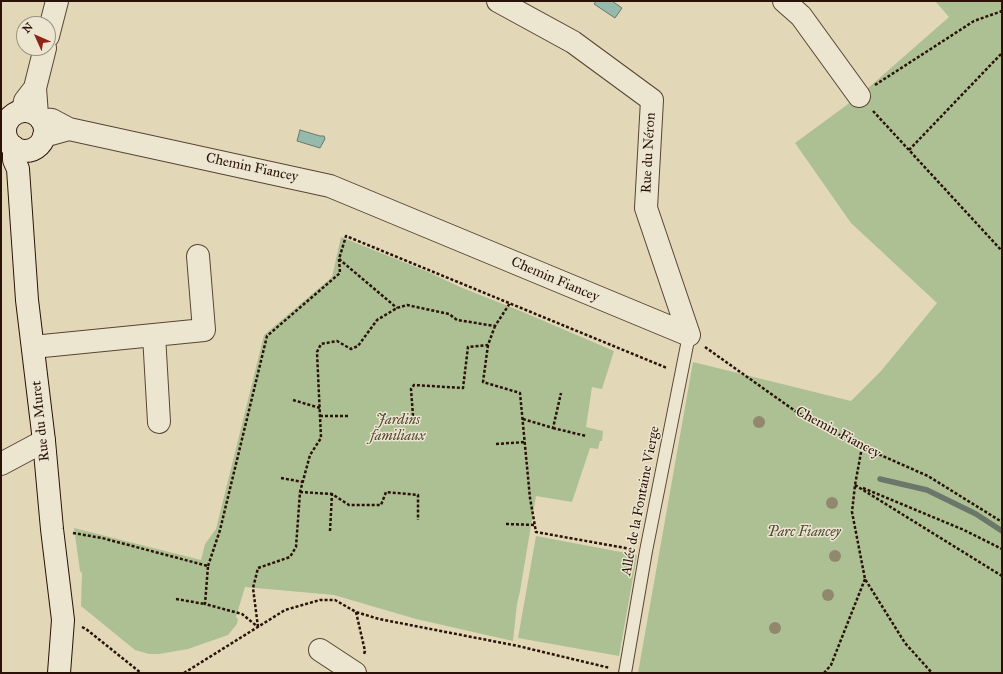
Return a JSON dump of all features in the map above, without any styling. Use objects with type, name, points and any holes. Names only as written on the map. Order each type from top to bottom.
[{"type":"street","points":[[53,16],[57,1]]},
{"type":"street","name":"Rue du Néron","points":[[498,1],[573,42],[652,100],[646,208],[688,335]]},
{"type":"street","points":[[784,1],[801,16],[865,92]]},
{"type":"street","points":[[22,124],[35,88],[43,56]]},
{"type":"street","name":"Chemin Fiancey","points":[[22,124],[69,129],[330,186],[688,335]]},
{"type":"street","name":"Rue du Muret","points":[[22,124],[27,159],[18,169],[27,300],[44,440],[52,529],[63,620],[60,673]]},
{"type":"street","points":[[33,347],[204,330],[198,256]]},
{"type":"street","points":[[154,335],[159,422]]},
{"type":"street","points":[[1,464],[44,440]]},
{"type":"street","points":[[320,650],[354,673]]},
{"type":"lane","name":"Allée de la Fontaine Vierge","points":[[625,672],[646,551],[688,335]]},
{"type":"path","points":[[1002,11],[974,21],[865,92],[909,150],[1002,251]]},
{"type":"path","points":[[909,150],[1002,53]]},
{"type":"path","points":[[205,604],[208,566],[220,530],[267,336],[340,273],[339,259],[346,236],[681,374]]},
{"type":"path","points":[[339,259],[397,308]]},
{"type":"path","points":[[510,303],[495,326],[488,344],[483,382],[520,393],[530,498],[536,532],[646,551]]},
{"type":"path","points":[[258,627],[253,588],[258,568],[290,557],[296,547],[300,492],[310,455],[321,438],[317,352],[321,344],[337,341],[351,349],[358,346],[377,320],[397,308],[407,305],[449,314],[457,320],[495,326]]},
{"type":"path","name":"Chemin Fiancey","points":[[688,335],[798,413],[862,447],[928,476],[1002,522]]},
{"type":"path","points":[[413,416],[411,389],[414,385],[463,388],[468,347],[488,344]]},
{"type":"path","points":[[553,428],[562,392]]},
{"type":"path","points":[[293,400],[320,408]]},
{"type":"path","points":[[320,416],[349,416]]},
{"type":"path","points":[[523,419],[586,436]]},
{"type":"path","points":[[496,444],[525,442]]},
{"type":"path","points":[[862,447],[852,512],[865,578],[905,643],[932,673]]},
{"type":"path","points":[[281,478],[303,482]]},
{"type":"path","points":[[855,485],[964,530],[1002,549]]},
{"type":"path","points":[[855,485],[1002,576]]},
{"type":"path","points":[[300,492],[332,494],[349,505],[381,505],[386,492],[418,495],[418,520]]},
{"type":"path","points":[[330,531],[332,494]]},
{"type":"path","points":[[506,524],[535,525]]},
{"type":"path","points":[[52,529],[102,538],[208,566]]},
{"type":"path","points":[[824,673],[831,664],[865,578]]},
{"type":"path","points":[[176,599],[205,604],[242,614],[258,627]]},
{"type":"path","points":[[184,673],[285,610],[320,600],[335,600],[356,612],[379,619],[518,646],[625,672]]},
{"type":"path","points":[[354,673],[365,651],[356,612]]},
{"type":"path","points":[[63,620],[86,628],[141,673]]},
{"type":"green space","name":"Parc Fiancey","points":[[935,1],[1002,1],[1002,673],[638,673],[693,362],[851,401],[881,371],[937,303],[851,223],[795,143],[859,96],[949,17]]},
{"type":"green space","name":"Jardins familiaux","points":[[341,237],[426,271],[460,287],[614,351],[602,389],[592,387],[586,427],[603,431],[602,441],[600,441],[598,449],[590,448],[572,502],[536,496],[517,604],[513,641],[416,619],[334,595],[245,587],[236,617],[238,619],[237,624],[228,635],[188,649],[159,654],[149,654],[135,650],[81,606],[82,573],[80,571],[74,528],[201,560],[205,544],[216,529],[264,335],[332,277]]},
{"type":"green space","points":[[536,536],[637,555],[619,656],[518,638]]},
{"type":"shaded area","points":[[596,1],[612,1],[622,8],[615,18],[594,4]]},
{"type":"shaded area","points":[[300,130],[324,136],[325,139],[320,148],[297,141]]},
{"type":"waterway","points":[[880,479],[927,490],[976,514],[1002,531]]}]
